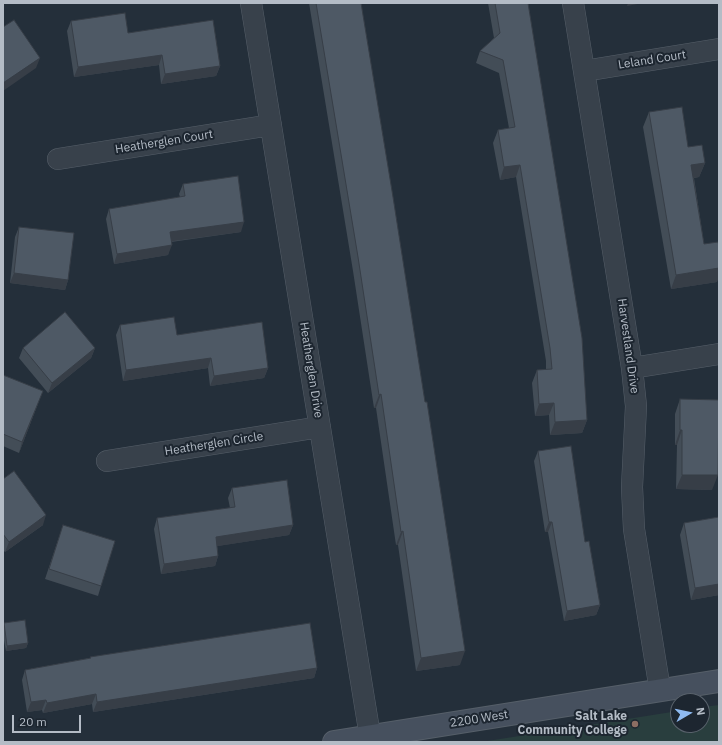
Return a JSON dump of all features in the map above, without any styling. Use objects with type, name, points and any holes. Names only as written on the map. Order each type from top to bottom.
[{"type":"street","name":"Heatherglen Drive","points":[[251,3],[371,739]]},
{"type":"street","name":"Harvestland Drive","points":[[573,3],[632,368],[636,406],[632,487],[634,529],[660,690]]},
{"type":"street","name":"Leland Court","points":[[584,71],[719,49]]},
{"type":"street","name":"Heatherglen Court","points":[[58,159],[271,125]]},
{"type":"street","points":[[632,368],[719,354]]},
{"type":"street","name":"Heatherglen Circle","points":[[107,461],[320,427]]},
{"type":"street","name":"2200 West","points":[[334,742],[371,739],[719,681]]},
{"type":"green space","name":"Salt Lake Community College","points":[[719,705],[719,742],[481,742],[670,712],[670,733],[710,733],[710,706]]},
{"type":"building","points":[[316,3],[361,3],[425,402],[427,402],[465,651],[421,658],[403,531],[401,532],[381,394],[379,395]]},
{"type":"building","points":[[495,3],[528,3],[582,338],[587,420],[555,422],[554,403],[539,404],[537,370],[552,369],[550,348],[520,165],[504,167],[498,130],[515,127],[503,60],[480,51],[500,33]]},
{"type":"building","points":[[125,13],[128,33],[213,20],[220,66],[165,74],[162,55],[78,67],[71,21]]},
{"type":"building","points":[[14,20],[40,58],[3,83],[3,27]]},
{"type":"building","points":[[682,107],[688,147],[702,145],[705,163],[691,165],[704,244],[718,242],[719,268],[676,275],[649,112]]},
{"type":"building","points":[[238,176],[244,222],[170,232],[172,245],[117,254],[109,209],[185,196],[183,184]]},
{"type":"building","points":[[19,227],[74,233],[68,280],[14,273]]},
{"type":"building","points":[[65,312],[95,348],[52,383],[23,348]]},
{"type":"building","points":[[174,317],[177,335],[262,322],[268,368],[214,376],[211,358],[126,370],[120,325]]},
{"type":"building","points":[[3,375],[43,391],[22,442],[3,434]]},
{"type":"building","points":[[680,399],[719,400],[718,475],[682,475]]},
{"type":"building","points":[[571,446],[585,542],[589,541],[600,605],[567,611],[552,522],[549,522],[538,451]]},
{"type":"building","points":[[14,471],[46,515],[9,542],[3,534],[3,479]]},
{"type":"building","points":[[287,480],[293,525],[216,537],[218,556],[164,564],[157,518],[235,507],[232,488]]},
{"type":"building","points":[[719,517],[719,584],[695,588],[684,523]]},
{"type":"building","points":[[63,525],[115,541],[101,586],[49,569]]},
{"type":"building","points":[[25,620],[28,643],[7,646],[4,623]]},
{"type":"building","points":[[310,623],[317,668],[97,702],[96,694],[47,703],[46,700],[31,702],[25,670],[91,658],[90,657]]},
{"type":"place","name":"Salt Lake Community College","points":[[635,724]]}]
